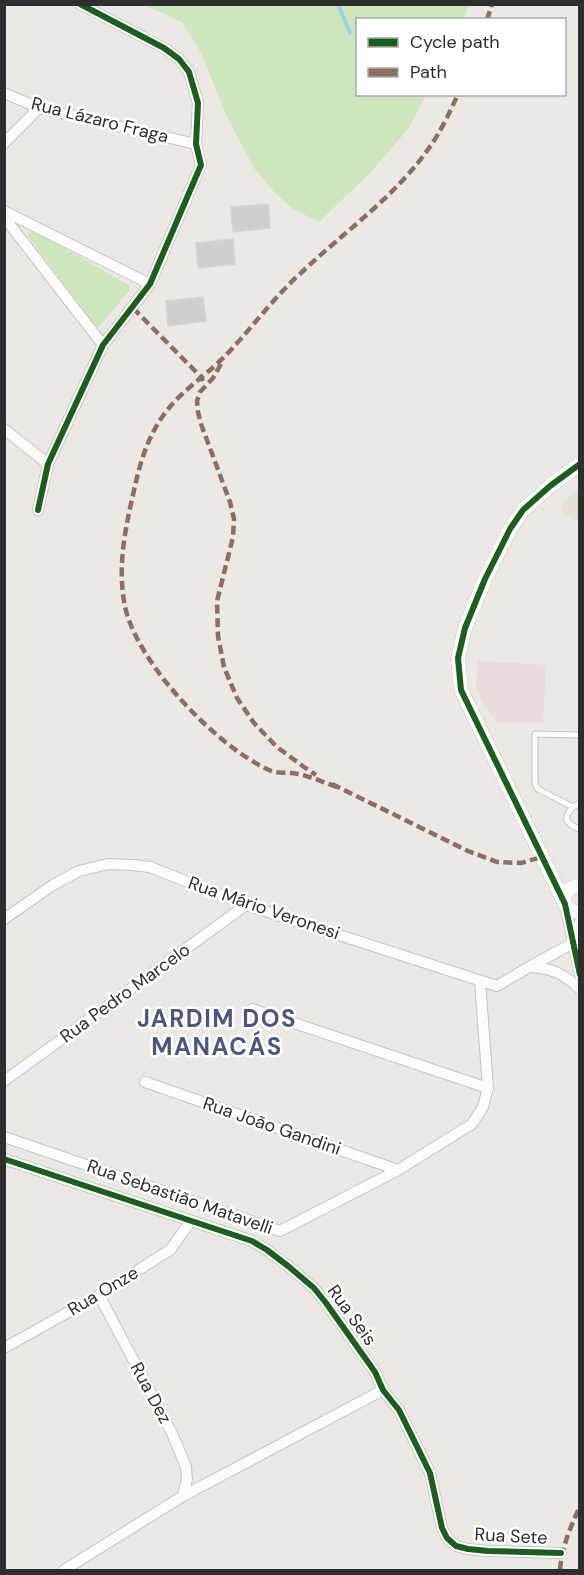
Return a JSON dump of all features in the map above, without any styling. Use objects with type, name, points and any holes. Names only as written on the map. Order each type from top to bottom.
[{"type":"street","points":[[38,510],[48,464],[103,345],[150,284],[201,165],[196,144],[198,103],[189,72],[164,48],[80,4]]},
{"type":"street","name":"Rua Lázaro Fraga","points":[[4,93],[39,108],[196,144]]},
{"type":"street","points":[[4,144],[39,108]]},
{"type":"street","points":[[4,211],[150,284]]},
{"type":"street","points":[[4,217],[103,345]]},
{"type":"street","points":[[4,429],[48,464]]},
{"type":"street","points":[[579,464],[524,510],[510,529],[473,608],[465,628],[458,658],[461,690],[565,904],[570,910],[579,912]]},
{"type":"street","name":"Rua Mário Veronesi","points":[[4,920],[53,885],[79,871],[108,864],[150,867],[246,905],[497,986],[573,943]]},
{"type":"street","points":[[549,871],[577,886]]},
{"type":"street","points":[[577,886],[567,891],[564,900],[579,975]]},
{"type":"street","name":"Rua Pedro Marcelo","points":[[4,1081],[246,905]]},
{"type":"street","points":[[573,943],[579,922]]},
{"type":"street","points":[[529,968],[556,971],[569,978],[579,988]]},
{"type":"street","name":"Rua Sebastião Matavelli","points":[[4,1137],[280,1231],[398,1170],[472,1124],[483,1107],[488,1088],[480,981]]},
{"type":"street","points":[[252,1009],[488,1088]]},
{"type":"street","name":"Rua João Gandini","points":[[145,1082],[398,1170]]},
{"type":"street","name":"Rua Seis","points":[[4,1159],[252,1240],[301,1276],[326,1303],[375,1372],[383,1390]]},
{"type":"street","name":"Rua Onze","points":[[4,1348],[99,1295],[170,1250],[191,1221]]},
{"type":"street","name":"Rua Dez","points":[[99,1295],[172,1433],[186,1467],[187,1479],[183,1496]]},
{"type":"street","points":[[64,1570],[183,1496],[383,1390]]},
{"type":"street","name":"Rua Sete","points":[[383,1390],[399,1410],[430,1473],[442,1528],[447,1538],[456,1546],[468,1549],[561,1553]]},
{"type":"lane","points":[[573,807],[536,786],[535,734],[579,735]]},
{"type":"lane","points":[[579,803],[567,813],[566,819],[570,825],[579,829]]},
{"type":"shaded area","points":[[579,489],[579,523],[560,510],[566,499]]},
{"type":"shaded area","points":[[478,661],[546,665],[543,723],[496,722],[482,703],[476,686]]},
{"type":"green space","points":[[469,4],[463,18],[356,18],[356,96],[425,96],[409,128],[371,172],[319,222],[293,209],[275,193],[254,168],[228,119],[200,51],[182,22],[144,5]]},
{"type":"green space","points":[[32,230],[129,285],[129,291],[99,327],[95,325],[28,236]]},
{"type":"building","points":[[268,204],[270,228],[233,232],[231,207]]},
{"type":"building","points":[[233,239],[235,264],[198,268],[196,243]]},
{"type":"building","points":[[203,297],[206,321],[168,326],[166,301]]},
{"type":"waterway","points":[[338,4],[350,33]]},
{"type":"marked path","points":[[488,18],[492,4]]},
{"type":"marked path","points":[[337,787],[304,775],[272,771],[248,759],[202,722],[180,699],[143,649],[130,624],[122,588],[125,534],[141,463],[153,432],[165,413],[179,397],[226,355],[292,282],[369,213],[416,166],[445,122],[457,96]]},
{"type":"marked path","points":[[133,308],[203,381]]},
{"type":"marked path","points":[[221,364],[213,378],[200,392],[197,401],[201,424],[234,519],[233,537],[217,601],[218,636],[224,667],[237,698],[254,723],[277,747],[316,775]]},
{"type":"marked path","points":[[332,784],[468,851],[497,862],[521,863],[542,857]]},
{"type":"marked path","points":[[560,1570],[567,1538],[580,1506]]},
{"type":"cycle path","points":[[38,510],[48,464],[103,345],[150,284],[201,165],[196,144],[198,103],[189,72],[179,59],[164,48],[80,4]]},
{"type":"cycle path","points":[[580,464],[523,510],[510,529],[485,579],[465,628],[458,658],[461,690],[565,904],[580,975]]},
{"type":"cycle path","points":[[4,1159],[252,1241],[267,1250],[314,1288],[375,1372],[383,1390],[399,1410],[430,1473],[442,1528],[447,1538],[456,1546],[468,1549],[561,1553]]},
{"type":"district","name":"JARDIM DOS MANACÁS","points":[[217,1032]]}]
